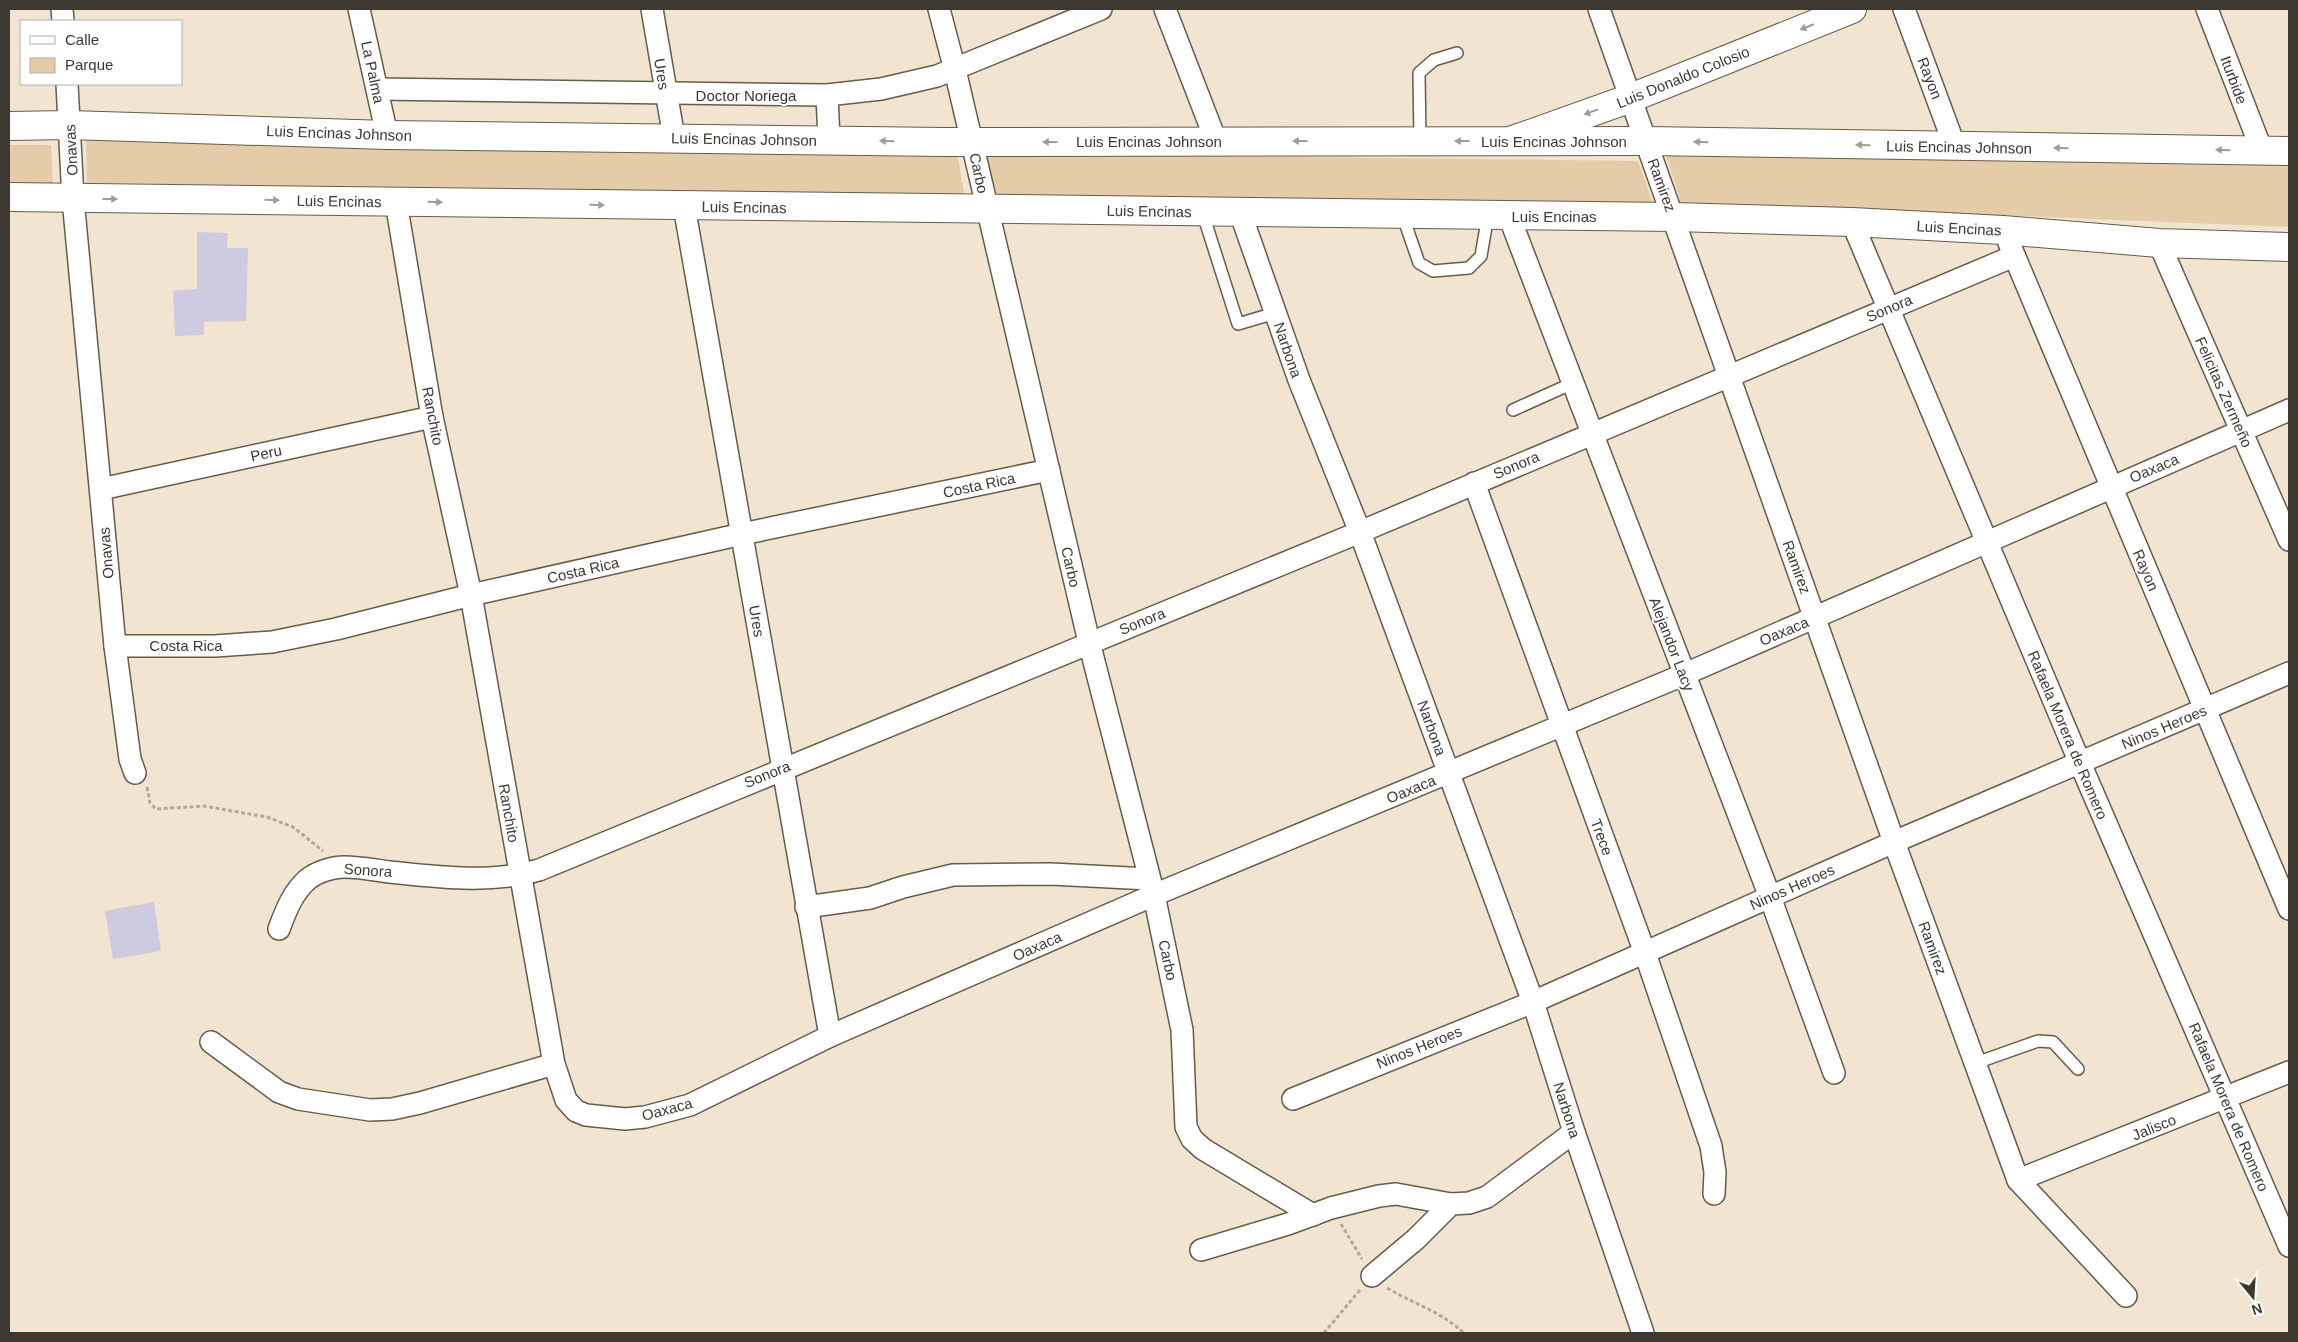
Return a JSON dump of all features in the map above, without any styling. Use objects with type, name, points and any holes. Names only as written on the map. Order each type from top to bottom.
[{"type":"main road","name":"Luis Donaldo Colosio","points":[[1511,140],[1631,98],[1852,9]]},
{"type":"main road","name":"Luis Encinas Johnson","points":[[9,126],[69,125],[387,135],[972,142],[1511,140],[2289,151]]},
{"type":"main road","name":"Luis Encinas","points":[[9,197],[1674,217],[1852,222],[2003,230],[2159,243],[2289,247]]},
{"type":"street","name":"La Palma","points":[[359,9],[387,135]]},
{"type":"street","name":"Ures","points":[[652,9],[674,138]]},
{"type":"street","name":"Carbo","points":[[939,9],[956,70],[987,210],[1089,642],[1152,887],[1182,1030],[1186,1127],[1192,1139],[1203,1150],[1260,1186],[1313,1215]]},
{"type":"street","name":"Doctor Noriega","points":[[377,89],[827,95],[881,89],[956,70],[1101,9]]},
{"type":"street","points":[[1165,9],[1216,141]]},
{"type":"street","name":"Ramirez","points":[[1599,9],[1894,842],[2018,1180]]},
{"type":"street","name":"Rayon","points":[[1904,9],[1955,146]]},
{"type":"street","name":"Iturbide","points":[[2207,9],[2262,151]]},
{"type":"street","name":"Onavas","points":[[67,85],[74,199],[115,646],[131,764],[135,773]]},
{"type":"street","points":[[827,95],[829,140]]},
{"type":"street","name":"Ranchito","points":[[396,202],[432,417],[471,595],[554,1064]]},
{"type":"street","name":"Ures","points":[[684,206],[830,1036]]},
{"type":"street","name":"Narbona","points":[[1240,212],[1299,380],[1360,532],[1533,1002],[1574,1132],[1643,1333]]},
{"type":"street","name":"Alejandor Lacy","points":[[1498,216],[1573,383],[1683,675],[1770,897],[1834,1073]]},
{"type":"street","name":"Rafaela Morera de Romero","points":[[1852,222],[2080,764],[2289,1246]]},
{"type":"street","name":"Rayon","points":[[2003,230],[2289,909]]},
{"type":"street","name":"Felicitas Zermeño","points":[[2159,243],[2289,540]]},
{"type":"street","name":"Sonora","points":[[279,929],[288,906],[309,879],[322,871],[342,867],[493,878],[520,876],[558,863],[782,768],[1360,532],[2014,256]]},
{"type":"street","name":"Oaxaca","points":[[554,1064],[566,1100],[576,1111],[600,1117],[645,1117],[690,1105],[830,1036],[1152,887],[1448,773],[1683,675],[2289,410]]},
{"type":"street","name":"Peru","points":[[101,489],[432,417]]},
{"type":"street","name":"Costa Rica","points":[[115,646],[215,646],[272,642],[336,629],[471,595],[742,534],[1048,470]]},
{"type":"street","name":"Trece","points":[[1474,483],[1645,953],[1710,1146],[1715,1172],[1714,1194]]},
{"type":"street","name":"Ninos Heroes","points":[[1293,1099],[1533,1002],[1894,842],[2289,674]]},
{"type":"street","points":[[806,907],[870,898],[903,887],[953,875],[1051,874],[1152,887]]},
{"type":"street","points":[[211,1042],[279,1092],[298,1099],[370,1110],[392,1109],[420,1103],[554,1064]]},
{"type":"street","name":"Jalisco","points":[[2018,1180],[2289,1072]]},
{"type":"street","points":[[1201,1250],[1331,1208],[1396,1194],[1451,1204],[1469,1203],[1487,1197],[1574,1132]]},
{"type":"street","points":[[2018,1180],[2126,1296]]},
{"type":"street","points":[[1372,1276],[1416,1240],[1451,1204]]},
{"type":"lane","points":[[1420,141],[1419,72],[1434,60],[1457,53]]},
{"type":"lane","points":[[1202,212],[1238,324],[1275,314]]},
{"type":"lane","points":[[1402,214],[1419,263],[1433,271],[1469,268],[1481,256],[1498,216]]},
{"type":"lane","points":[[1513,410],[1573,383]]},
{"type":"lane","points":[[1976,1062],[2038,1041],[2053,1042],[2078,1069]]},
{"type":"path","points":[[135,773],[147,784],[150,803],[156,809],[204,806],[281,820],[293,827],[342,867]]},
{"type":"path","points":[[1324,1333],[1372,1276]]},
{"type":"green space","points":[[86,140],[957,151],[964,194],[87,183]]},
{"type":"green space","points":[[9,145],[51,145],[53,183],[9,182]]},
{"type":"green space","points":[[980,153],[1638,161],[1653,203],[985,194]]},
{"type":"green space","points":[[1666,156],[2289,164],[2289,227],[1681,202]]},
{"type":"building","points":[[197,232],[228,233],[227,248],[248,248],[246,321],[204,322],[204,335],[175,336],[173,291],[197,289]]},
{"type":"building","points":[[154,902],[161,951],[113,959],[105,911]]}]
